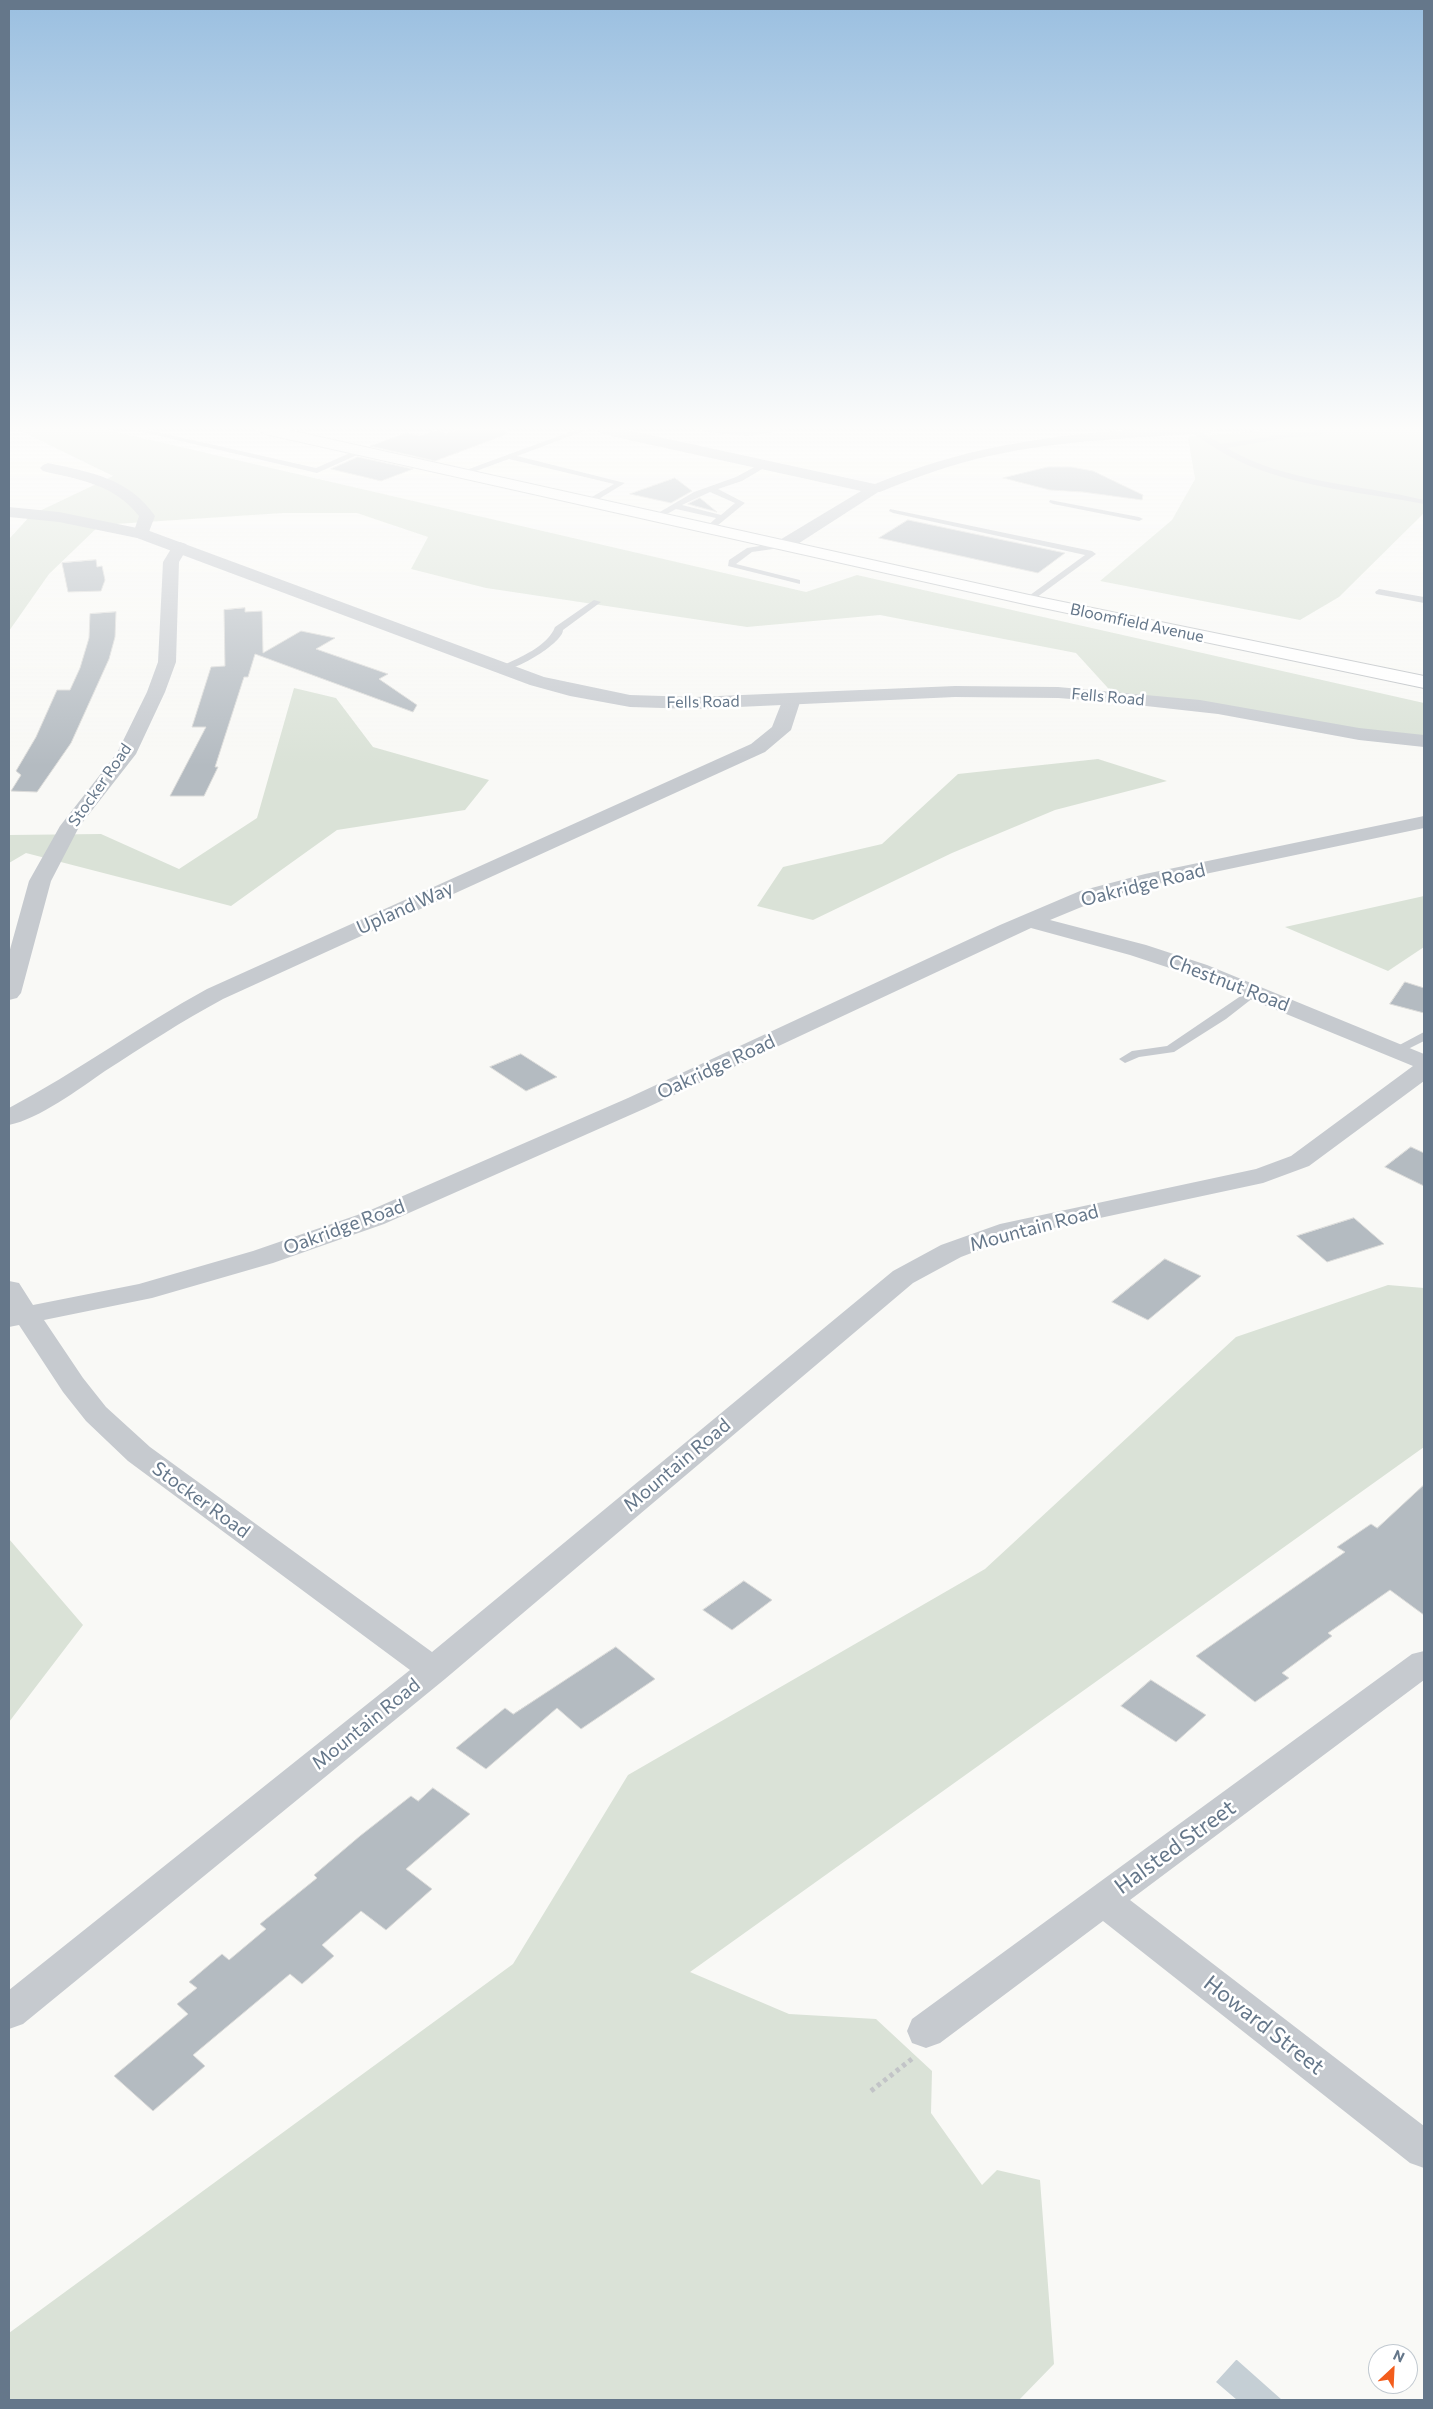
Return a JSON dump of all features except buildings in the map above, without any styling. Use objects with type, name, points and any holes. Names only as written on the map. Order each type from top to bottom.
[{"type":"main road","name":"Bloomfield Avenue","points":[[768,541],[1029,600],[1424,682]]},
{"type":"street","name":"Fells Road","points":[[163,541],[505,668],[570,690],[630,701],[695,703],[991,692],[1085,694],[1230,710],[1356,735],[1424,741]]},
{"type":"street","points":[[784,545],[790,541]]},
{"type":"street","name":"Stocker Road","points":[[9,993],[40,881],[70,826],[126,754],[156,692],[167,662],[171,562],[180,547]]},
{"type":"street","name":"Upland Way","points":[[9,1118],[56,1093],[167,1020],[215,994],[758,748],[781,730],[792,700]]},
{"type":"street","name":"Oakridge Road","points":[[17,1316],[142,1292],[203,1275],[375,1218],[645,1100],[1029,921],[1088,896],[1145,880],[1424,822]]},
{"type":"street","name":"Chestnut Road","points":[[1029,921],[1138,950],[1199,970],[1424,1062]]},
{"type":"street","name":"Mountain Road","points":[[9,2012],[433,1670],[882,1293],[927,1263],[980,1240],[1009,1230],[1263,1175],[1286,1168],[1312,1153],[1424,1070]]},
{"type":"street","name":"Stocker Road","points":[[9,1289],[17,1316],[96,1414],[139,1454],[433,1670]]},
{"type":"street","name":"Halsted Street","points":[[926,2031],[1424,1663]]},
{"type":"street","name":"Howard Street","points":[[1103,1900],[1424,2150]]},
{"type":"lane","points":[[1029,600],[1092,554],[1032,541]]},
{"type":"lane","points":[[784,545],[750,550],[732,562],[732,566],[797,582]]},
{"type":"lane","points":[[1379,592],[1424,600]]},
{"type":"lane","points":[[505,668],[531,656],[558,634],[558,629],[597,602]]},
{"type":"lane","points":[[1125,1059],[1136,1054],[1170,1049],[1222,1016],[1254,991]]},
{"type":"lane","points":[[1396,1050],[1424,1036]]},
{"type":"path","points":[[871,2091],[916,2056],[926,2031]]},
{"type":"shaded area","points":[[9,541],[83,541],[49,574],[9,631]]},
{"type":"shaded area","points":[[426,541],[588,541],[806,592],[857,575],[1424,703],[1424,745],[1117,698],[1076,653],[880,615],[747,627],[486,588],[411,569]]},
{"type":"shaded area","points":[[1147,541],[1395,541],[1339,597],[1300,620],[1100,581]]},
{"type":"shaded area","points":[[294,688],[336,698],[373,747],[489,780],[465,810],[337,830],[231,906],[26,853],[9,863],[9,835],[101,834],[179,869],[257,818]]},
{"type":"shaded area","points":[[1098,759],[1167,781],[1055,810],[952,853],[813,920],[757,906],[783,867],[882,844],[958,774]]},
{"type":"shaded area","points":[[1424,896],[1424,947],[1388,971],[1285,927]]},
{"type":"shaded area","points":[[1388,1285],[1424,1288],[1424,1447],[690,1972],[789,2014],[876,2019],[932,2071],[931,2113],[982,2185],[997,2170],[1040,2180],[1054,2364],[1019,2400],[9,2400],[9,2333],[513,1964],[628,1775],[985,1569],[1236,1337]]},
{"type":"shaded area","points":[[9,1539],[83,1625],[9,1722]]},
{"type":"shaded area","points":[[1236,2360],[1282,2400],[1237,2400],[1216,2382]]}]
